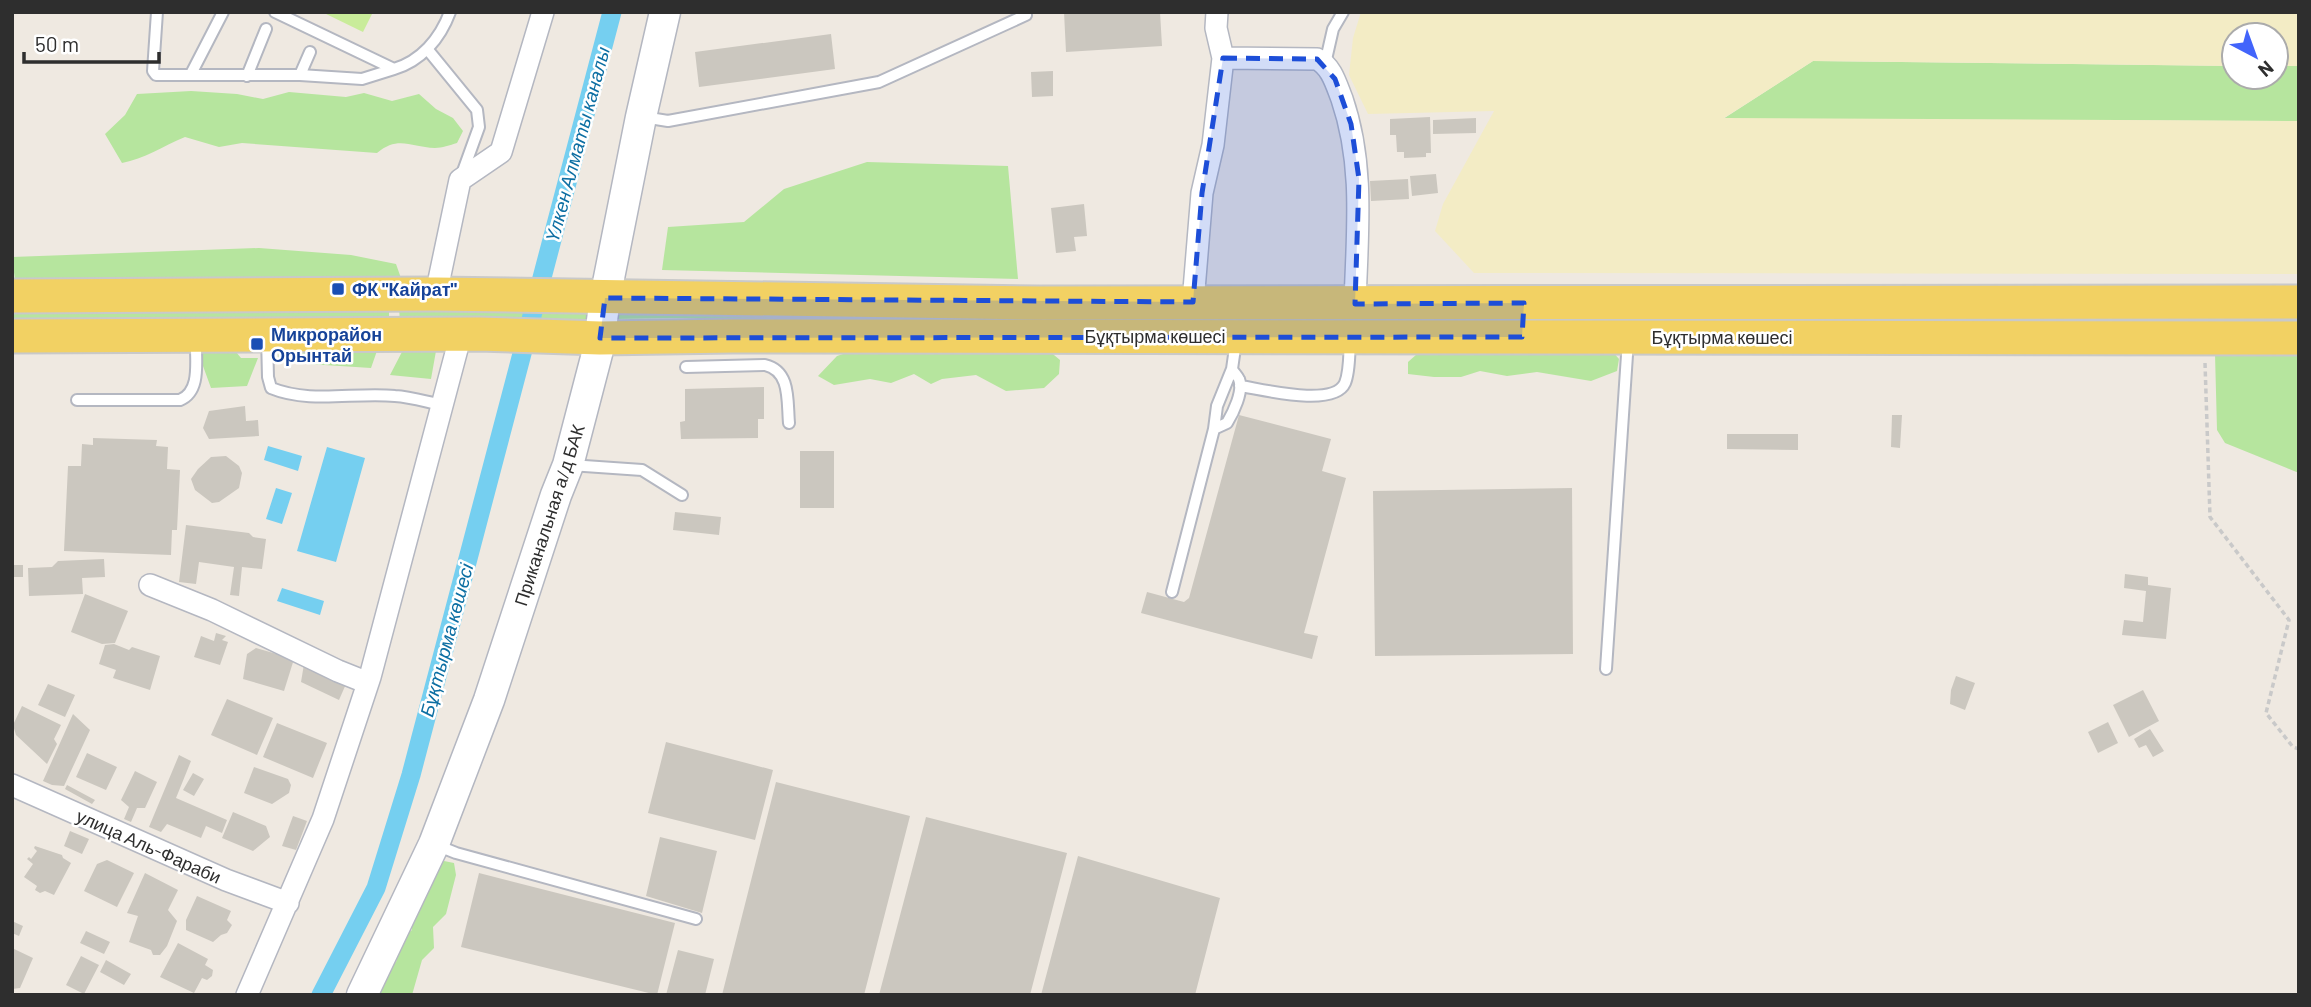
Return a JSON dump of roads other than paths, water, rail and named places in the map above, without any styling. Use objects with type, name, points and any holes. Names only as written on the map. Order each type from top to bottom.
[{"type":"main road","name":"Приканальная а/д БАК","points":[[362,995],[434,844],[489,700],[555,495],[568,465],[600,338],[595,298],[665,12]]},
{"type":"main road","name":"Бұқтырма көшесі","points":[[12,296],[436,294],[1039,303],[1355,304],[2299,302]]},
{"type":"main road","points":[[1038,336],[1039,303]]},
{"type":"main road","points":[[1522,337],[1524,303]]},
{"type":"main road","name":"Бұқтырма көшесі","points":[[12,336],[547,335],[732,352],[1038,336],[2299,338]]},
{"type":"street","points":[[436,294],[460,180],[501,152],[543,12]]},
{"type":"street","points":[[1193,302],[1202,193],[1213,145],[1223,58],[1216,28],[1217,12]]},
{"type":"street","points":[[1223,58],[1317,59],[1325,64],[1335,79],[1351,124],[1359,179],[1355,304]]},
{"type":"street","points":[[247,995],[323,819],[368,683],[443,405],[470,334]]},
{"type":"street","points":[[150,585],[212,610],[368,683]]},
{"type":"street","name":"улица Аль-Фараби","points":[[12,785],[226,880],[288,903]]},
{"type":"lane","points":[[157,12],[153,71],[160,75],[300,75],[362,79],[409,65],[428,50],[450,12]]},
{"type":"lane","points":[[191,74],[223,12]]},
{"type":"lane","points":[[275,12],[394,69]]},
{"type":"lane","points":[[1325,64],[1333,29],[1343,12]]},
{"type":"lane","points":[[640,117],[668,121],[879,82],[1027,15]]},
{"type":"lane","points":[[247,76],[265,29]]},
{"type":"lane","points":[[428,50],[477,110],[480,127],[460,180]]},
{"type":"lane","points":[[300,75],[310,52]]},
{"type":"lane","points":[[267,335],[268,377],[271,388],[283,393],[307,396],[396,396],[443,405]]},
{"type":"lane","points":[[77,400],[180,400],[189,396],[194,388],[196,336]]},
{"type":"lane","points":[[1172,592],[1214,429],[1217,406],[1232,369],[1237,336]]},
{"type":"lane","points":[[1240,386],[1306,396],[1329,396],[1345,384],[1350,336]]},
{"type":"lane","points":[[1606,669],[1628,337]]},
{"type":"lane","points":[[685,367],[732,352],[779,371],[784,377],[789,423]]},
{"type":"lane","points":[[1214,429],[1227,423],[1232,416],[1240,386],[1239,378],[1232,369]]},
{"type":"lane","points":[[568,465],[642,470],[682,495]]},
{"type":"lane","points":[[434,844],[456,853],[696,919]]},
{"type":"water","points":[[268,446],[302,456],[298,471],[264,460]]},
{"type":"water","points":[[327,447],[365,458],[336,562],[297,551]]},
{"type":"water","points":[[276,488],[292,493],[282,524],[266,519]]},
{"type":"water","points":[[282,588],[324,601],[320,615],[277,601]]},
{"type":"waterway","name":"Бұқтырма көшесі","points":[[321,995],[376,888],[411,775],[612,12]]},
{"type":"place","name":"ФК \"Кайрат\"","points":[[338,289]]},
{"type":"place","name":"Микрорайон Орынтай","points":[[257,344]]},
{"type":"water label","name":"Үлкен Алматы каналы","points":[[577,144]]}]
